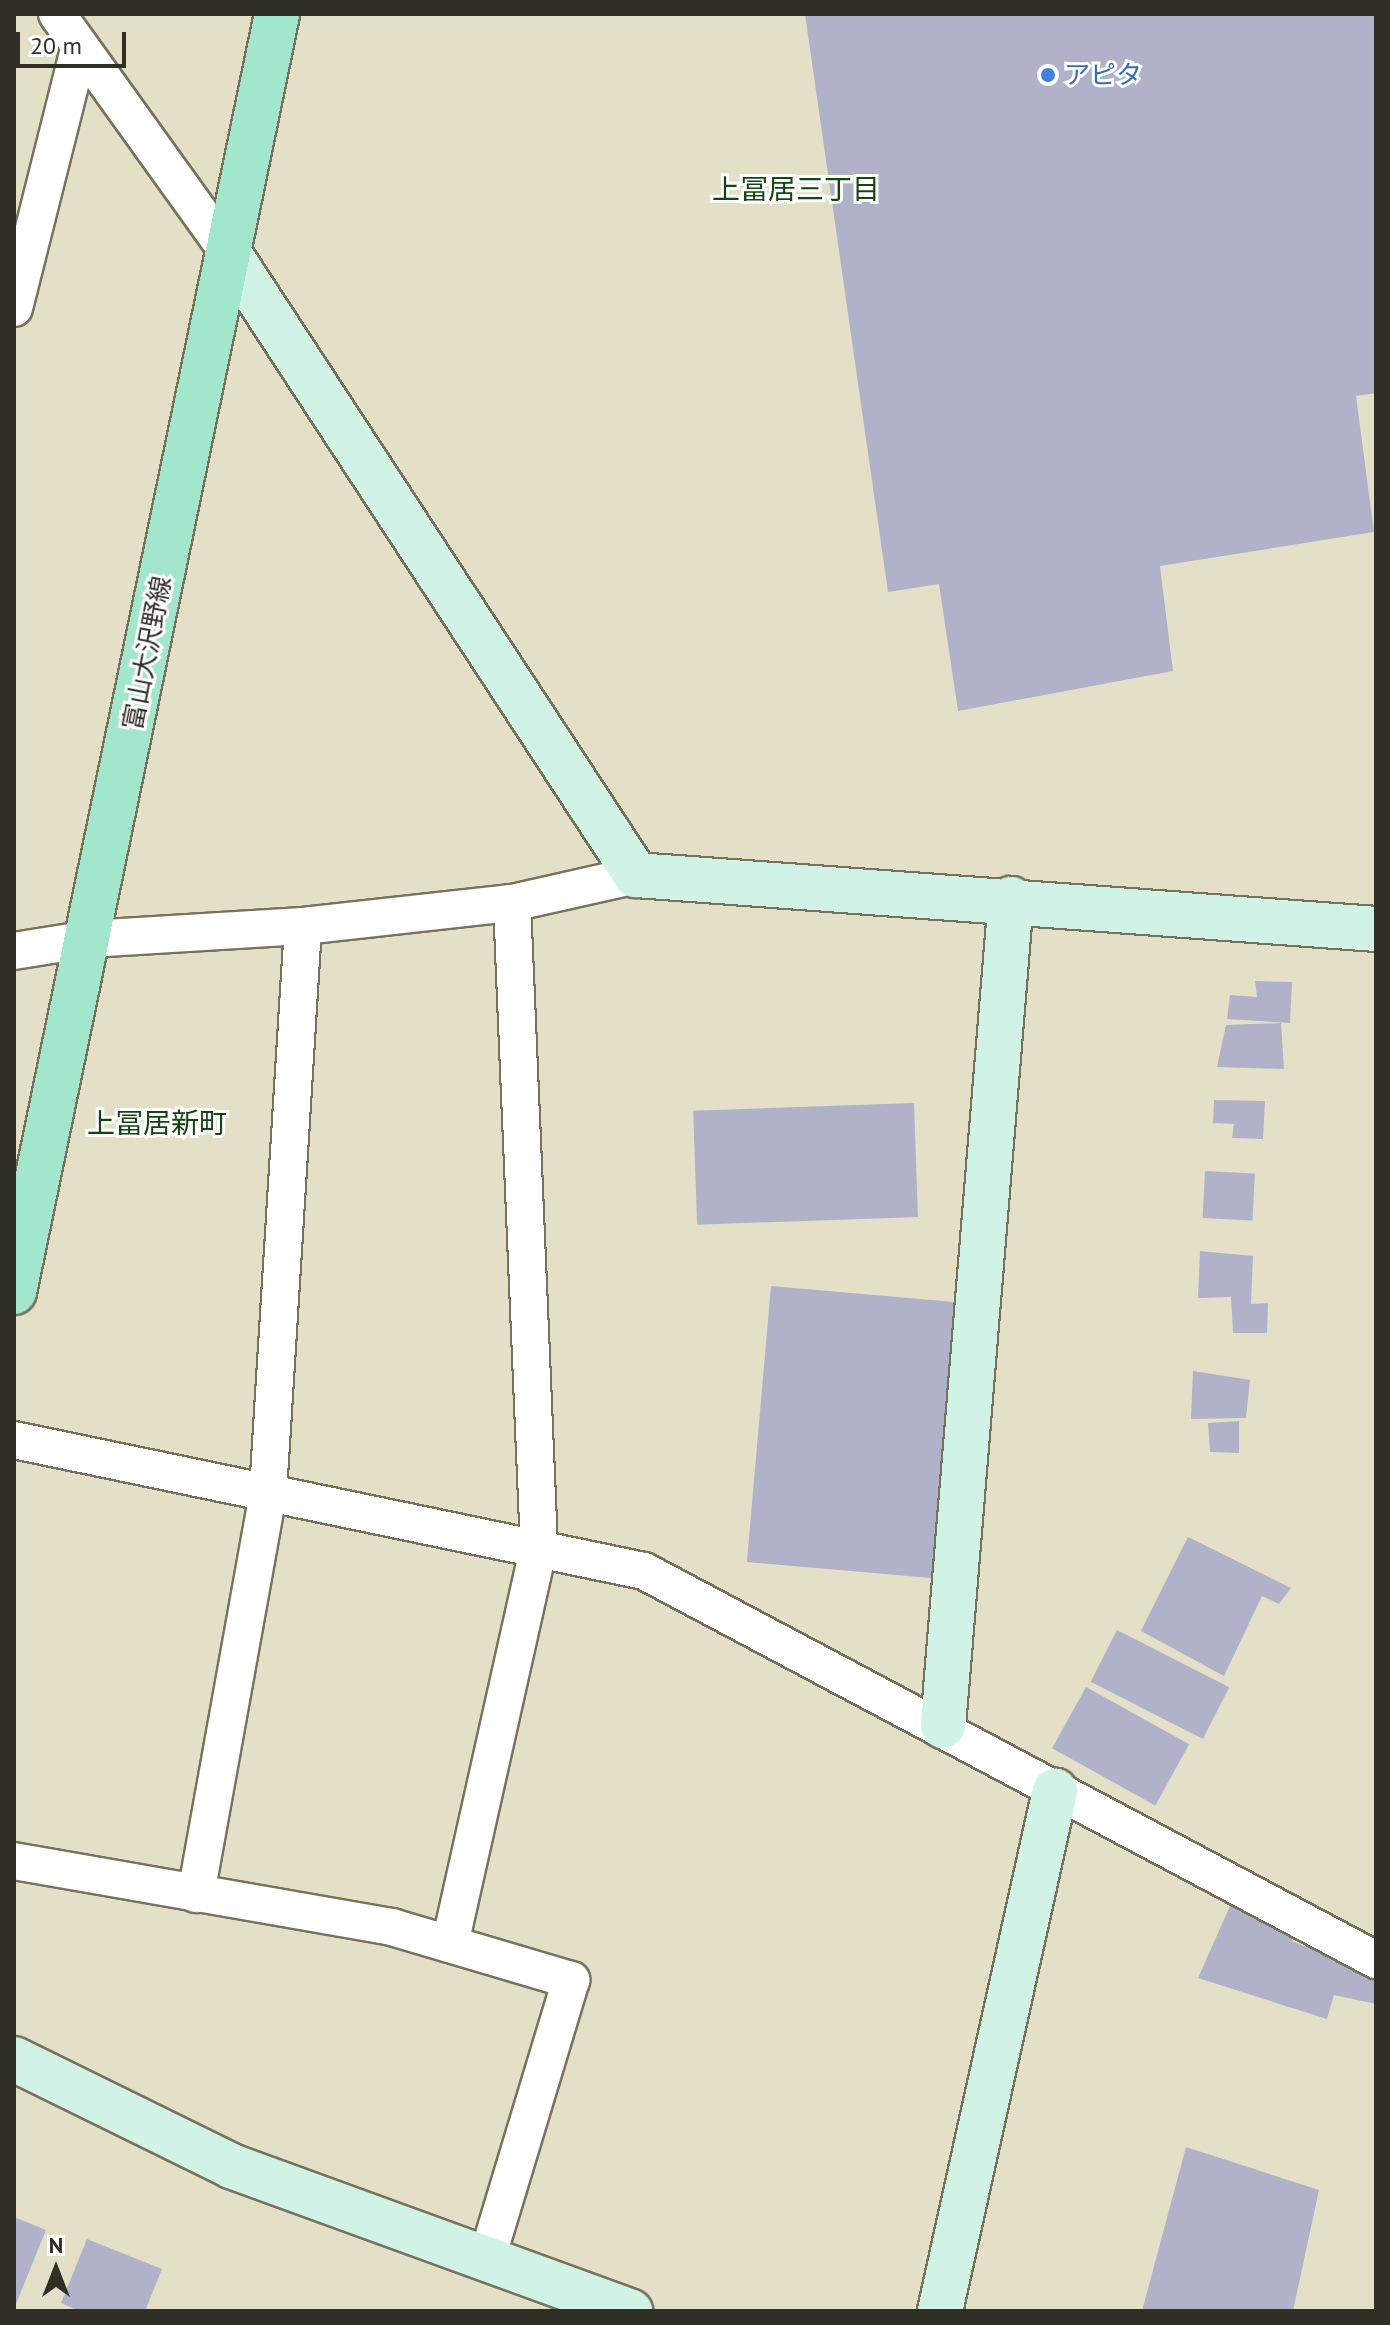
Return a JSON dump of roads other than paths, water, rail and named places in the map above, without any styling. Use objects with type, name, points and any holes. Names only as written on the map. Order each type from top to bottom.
[{"type":"main road","name":"富山大沢野線","points":[[14,1292],[277,14]]},
{"type":"street","points":[[57,14],[228,252],[636,875]]},
{"type":"street","points":[[14,308],[80,46]]},
{"type":"street","points":[[14,951],[89,939],[303,926],[512,903],[636,875],[1011,899],[1376,929]]},
{"type":"street","points":[[943,1726],[1011,899]]},
{"type":"street","points":[[450,1944],[539,1547],[512,903]]},
{"type":"street","points":[[196,1894],[268,1492],[303,926]]},
{"type":"street","points":[[14,1440],[644,1571],[943,1726],[1055,1791],[1376,1960]]},
{"type":"street","points":[[940,2311],[1055,1791]]},
{"type":"street","points":[[14,1861],[392,1927],[571,1980],[487,2258]]},
{"type":"street","points":[[14,2059],[231,2166],[630,2311]]},
{"type":"place","name":"アピタ","points":[[1048,75]]},
{"type":"district","name":"上冨居三丁目","points":[[796,189]]},
{"type":"district","name":"上冨居新町","points":[[157,1123]]}]
